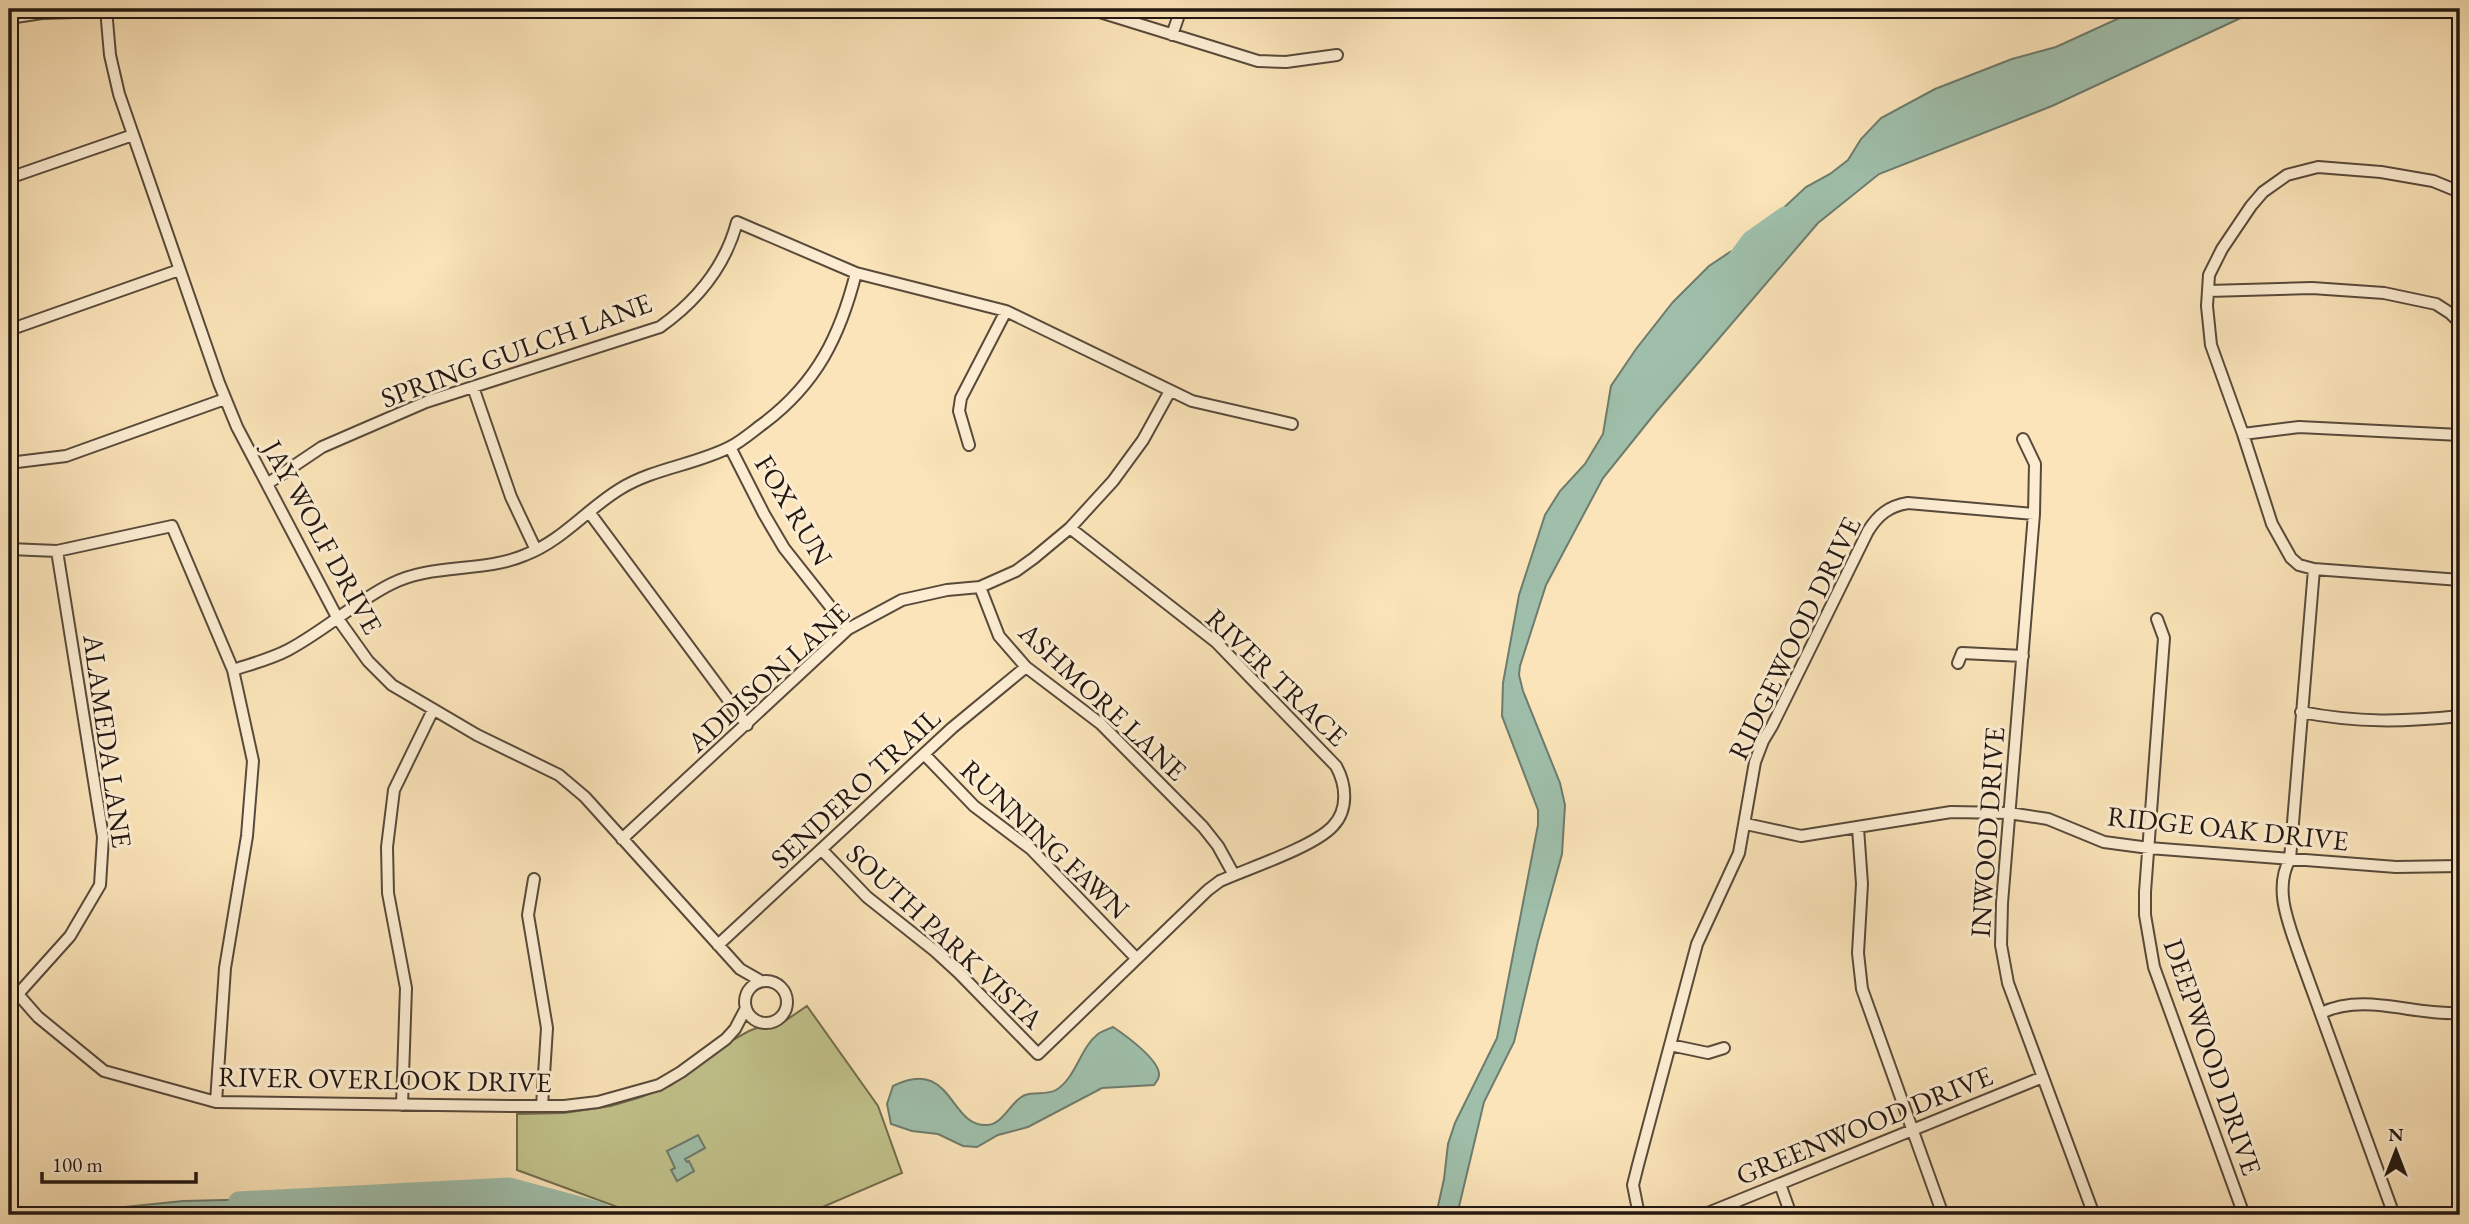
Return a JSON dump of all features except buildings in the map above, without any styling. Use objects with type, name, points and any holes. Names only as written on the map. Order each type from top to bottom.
[{"type":"street","points":[[1090,9],[1258,61],[1286,62],[1337,55]]},
{"type":"street","points":[[1172,35],[1181,9]]},
{"type":"street","points":[[9,18],[42,13],[106,10]]},
{"type":"street","name":"JAY WOLF DRIVE","points":[[106,10],[115,82],[225,399],[237,427],[338,619],[368,661],[392,685],[477,735],[559,775],[585,797],[740,969],[761,981]]},
{"type":"street","points":[[9,178],[133,135]]},
{"type":"street","points":[[2460,192],[2433,181],[2381,172],[2318,167],[2287,175],[2263,192],[2251,206],[2215,261],[2209,275],[2208,290],[2211,345],[2272,524],[2281,542],[2299,565],[2314,569],[2460,580]]},
{"type":"street","name":"SPRING GULCH LANE","points":[[267,484],[322,447],[426,402],[660,327],[682,312],[704,289],[732,241],[737,222],[856,273],[1006,311],[1170,391],[1213,408],[1292,424]]},
{"type":"street","points":[[9,330],[179,270]]},
{"type":"street","points":[[233,670],[286,650],[391,583],[414,575],[496,564],[536,550],[568,530],[621,488],[730,447],[785,407],[822,363],[846,312],[856,273]]},
{"type":"street","points":[[2208,290],[2312,288],[2384,293],[2436,304],[2451,313],[2460,323]]},
{"type":"street","points":[[969,445],[959,411],[961,398],[1006,311]]},
{"type":"street","points":[[473,387],[511,497],[536,550]]},
{"type":"street","name":"ADDISON LANE","points":[[622,839],[848,629],[902,600],[980,586],[1016,571],[1070,528],[1113,481],[1143,440],[1170,391]]},
{"type":"street","points":[[9,463],[66,456],[225,399]]},
{"type":"street","points":[[2243,434],[2299,427],[2460,435]]},
{"type":"street","name":"INWOOD DRIVE","points":[[2023,439],[2035,464],[2034,514],[2002,903],[2003,960],[2008,983],[2094,1215]]},
{"type":"street","name":"FOX RUN","points":[[730,447],[784,548],[848,629]]},
{"type":"street","name":"RIDGEWOOD DRIVE","points":[[1639,1215],[1633,1185],[1697,944],[1739,853],[1749,788],[1763,741],[1868,531],[1879,515],[1896,505],[1908,503],[2034,514]]},
{"type":"street","points":[[589,512],[747,725]]},
{"type":"street","points":[[9,549],[57,551],[172,526],[233,670],[254,761],[247,836],[225,968],[216,1102]]},
{"type":"street","name":"RIVER TRACE","points":[[1038,1054],[1208,890],[1234,875],[1305,844],[1331,828],[1343,808],[1345,788],[1336,765],[1216,642],[1070,528]]},
{"type":"street","name":"ALAMEDA LANE","points":[[18,994],[70,936],[100,885],[103,837],[57,551]]},
{"type":"street","points":[[2314,569],[2290,859],[2282,872],[2282,893],[2287,919],[2394,1215]]},
{"type":"street","name":"ASHMORE LANE","points":[[980,586],[999,636],[1026,667],[1101,724],[1203,827],[1234,875]]},
{"type":"street","name":"DEEPWOOD DRIVE","points":[[2157,620],[2164,638],[2145,915],[2154,967],[2244,1215]]},
{"type":"street","points":[[1958,663],[1962,653],[2023,656]]},
{"type":"street","name":"SENDERO TRAIL","points":[[718,945],[924,754],[1026,667]]},
{"type":"street","points":[[402,1105],[406,988],[388,893],[387,847],[394,790],[433,710]]},
{"type":"street","points":[[2301,712],[2341,720],[2403,722],[2460,716]]},
{"type":"street","name":"RUNNING FAWN","points":[[924,754],[974,806],[1031,849],[1136,958]]},
{"type":"street","name":"RIDGE OAK DRIVE","points":[[1745,824],[1801,836],[1951,812],[2010,813],[2048,818],[2104,842],[2148,848],[2396,867],[2460,866]]},
{"type":"street","points":[[1858,828],[1862,874],[1858,972],[1870,1015],[1943,1215]]},
{"type":"street","name":"SOUTH PARK VISTA","points":[[822,850],[867,897],[958,972],[1038,1054]]},
{"type":"street","points":[[534,879],[528,915],[547,1028],[542,1106]]},
{"type":"street","name":"JAY WOLF DRIVE","points":[[740,969],[748,991]]},
{"type":"street","points":[[735,1029],[760,1021],[772,1022],[783,1014],[788,1002],[784,990],[768,981],[761,981],[748,991],[745,999],[749,1014],[760,1021]]},
{"type":"street","name":"RIVER OVERLOOK DRIVE","points":[[9,984],[38,1017],[104,1070],[216,1102],[542,1106],[598,1102],[659,1085],[726,1039],[735,1029]]},
{"type":"street","points":[[2321,1013],[2336,1006],[2353,1004],[2388,1005],[2442,1014],[2460,1013]]},
{"type":"street","points":[[735,1029],[746,1008]]},
{"type":"street","points":[[1670,1045],[1708,1053],[1724,1048]]},
{"type":"street","name":"GREENWOOD DRIVE","points":[[1703,1215],[2043,1077]]},
{"type":"street","points":[[1780,1184],[1791,1215]]},
{"type":"green space","points":[[807,1006],[878,1106],[902,1173],[804,1215],[639,1215],[517,1170],[517,1114],[564,1113],[611,1106],[641,1097],[671,1085],[729,1042],[749,1031],[762,1026],[779,1025]]},
{"type":"shaded area","points":[[2139,9],[2260,9],[2052,106],[1879,174],[1818,223],[1603,478],[1546,585],[1519,675],[1560,783],[1565,805],[1562,854],[1514,1042],[1484,1102],[1457,1215],[1436,1215],[1448,1144],[1455,1123],[1497,1038],[1538,825],[1538,810],[1502,716],[1503,683],[1519,595],[1545,515],[1560,491],[1585,464],[1603,434],[1611,386],[1673,302],[1709,266],[1730,252],[1750,246],[1756,241],[1778,213],[1806,187],[1848,160],[1861,139],[1881,118],[1935,89],[2012,59],[2056,47]]},
{"type":"shaded area","points":[[1113,1027],[1141,1048],[1154,1062],[1159,1075],[1154,1085],[1102,1088],[1028,1127],[998,1135],[977,1147],[963,1146],[938,1134],[912,1131],[891,1124],[887,1104],[893,1086],[913,1079],[928,1080],[939,1086],[964,1116],[974,1123],[992,1124],[1024,1096],[1052,1092],[1063,1085],[1092,1040]]},
{"type":"shaded area","points":[[698,1135],[705,1148],[685,1159],[694,1171],[677,1181],[671,1170],[675,1168],[667,1151]]},
{"type":"shaded area","points":[[444,1191],[513,1193],[567,1200],[605,1215],[47,1215],[183,1201]]},
{"type":"waterway","points":[[1731,267],[1751,240],[1785,216]]},
{"type":"waterway","points":[[238,1201],[509,1187],[606,1215]]}]
